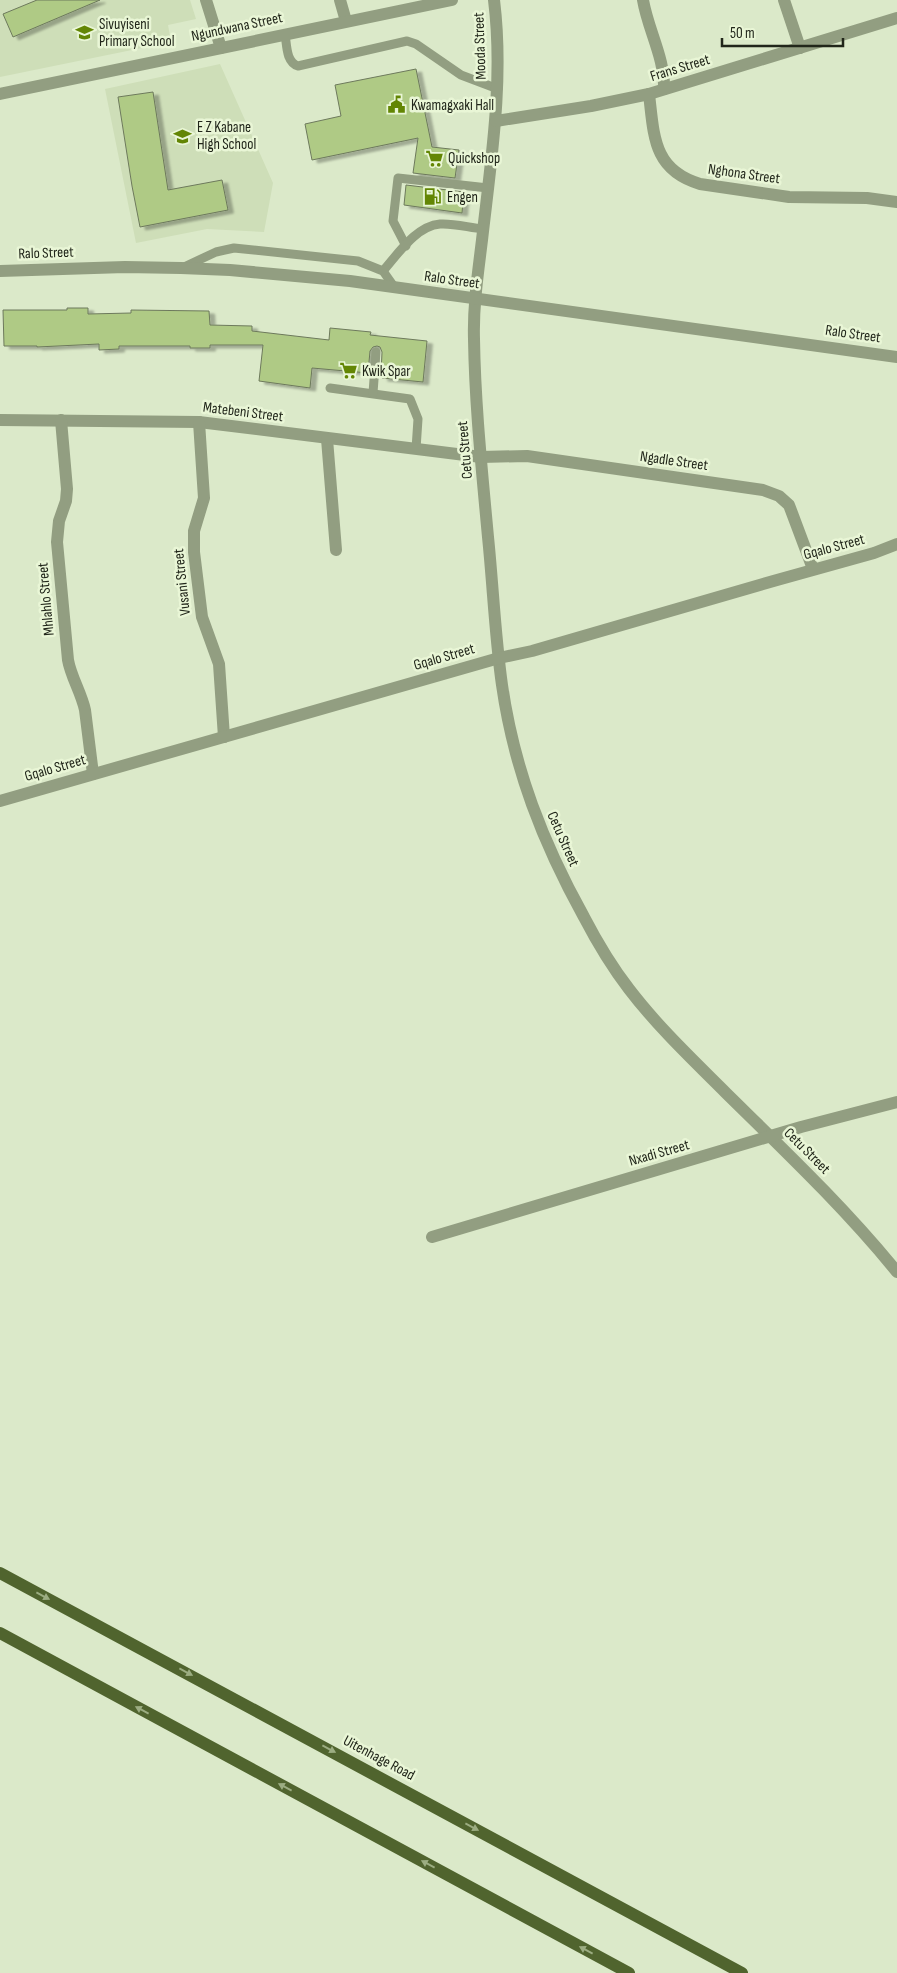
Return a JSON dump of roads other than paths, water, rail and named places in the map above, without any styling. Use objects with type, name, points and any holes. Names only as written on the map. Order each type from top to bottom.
[{"type":"main road","name":"Uitenhage Road","points":[[0,1573],[742,1973]]},
{"type":"main road","points":[[0,1633],[629,1973]]},
{"type":"street","points":[[206,0],[221,48]]},
{"type":"street","points":[[340,0],[346,21]]},
{"type":"street","name":"Ngundwana Street","points":[[0,94],[452,0]]},
{"type":"street","name":"Mooda Street","points":[[475,300],[496,121],[499,37],[494,0]]},
{"type":"street","points":[[643,0],[648,24],[663,67],[664,89]]},
{"type":"street","points":[[784,0],[800,48]]},
{"type":"street","name":"Frans Street","points":[[496,121],[591,106],[648,94],[897,18]]},
{"type":"street","name":"Nghona Street","points":[[648,94],[659,151],[673,172],[687,180],[700,184],[789,197],[867,198],[897,202]]},
{"type":"street","name":"Ralo Street","points":[[0,270],[124,267],[181,268],[230,270],[350,281],[475,300],[897,357]]},
{"type":"street","name":"Cetu Street","points":[[475,300],[474,343],[481,457],[502,685],[512,738],[531,806],[552,856],[592,932],[628,988],[653,1018],[698,1065],[867,1236],[897,1272]]},
{"type":"street","name":"Matebeni Street","points":[[0,420],[199,422],[481,457]]},
{"type":"street","name":"Mhlahlo Street","points":[[62,420],[67,488],[66,501],[59,521],[57,542],[68,660],[70,671],[83,700],[93,774]]},
{"type":"street","name":"Vusani Street","points":[[199,422],[204,498],[194,531],[194,552],[202,618],[219,664],[224,737]]},
{"type":"street","points":[[327,439],[336,550]]},
{"type":"street","name":"Ngadle Street","points":[[481,457],[527,456],[772,493],[789,505],[813,569]]},
{"type":"street","name":"Gqalo Street","points":[[0,801],[499,658],[532,651],[874,553],[897,544]]},
{"type":"street","name":"Nxadi Street","points":[[432,1237],[801,1127],[897,1102]]},
{"type":"lane","points":[[285,34],[289,60],[298,66],[407,41],[416,44],[461,75],[498,89]]},
{"type":"lane","points":[[406,246],[394,221],[398,178],[488,188]]},
{"type":"lane","points":[[383,271],[420,231],[429,227],[441,224],[483,230]]},
{"type":"lane","points":[[181,268],[216,252],[234,248],[358,261],[383,271],[395,288]]},
{"type":"lane","points":[[373,393],[376,352]]},
{"type":"lane","points":[[330,388],[407,397],[412,402],[418,419],[416,449]]},
{"type":"place","name":"Sivuyiseni Primary School","points":[[85,33]]},
{"type":"place","name":"Kwamagxaki Hall","points":[[397,105]]},
{"type":"place","name":"E Z Kabane High School","points":[[183,136]]},
{"type":"place","name":"Quickshop","points":[[434,158]]},
{"type":"place","name":"Engen","points":[[433,197]]},
{"type":"place","name":"Kwik Spar","points":[[348,371]]}]
